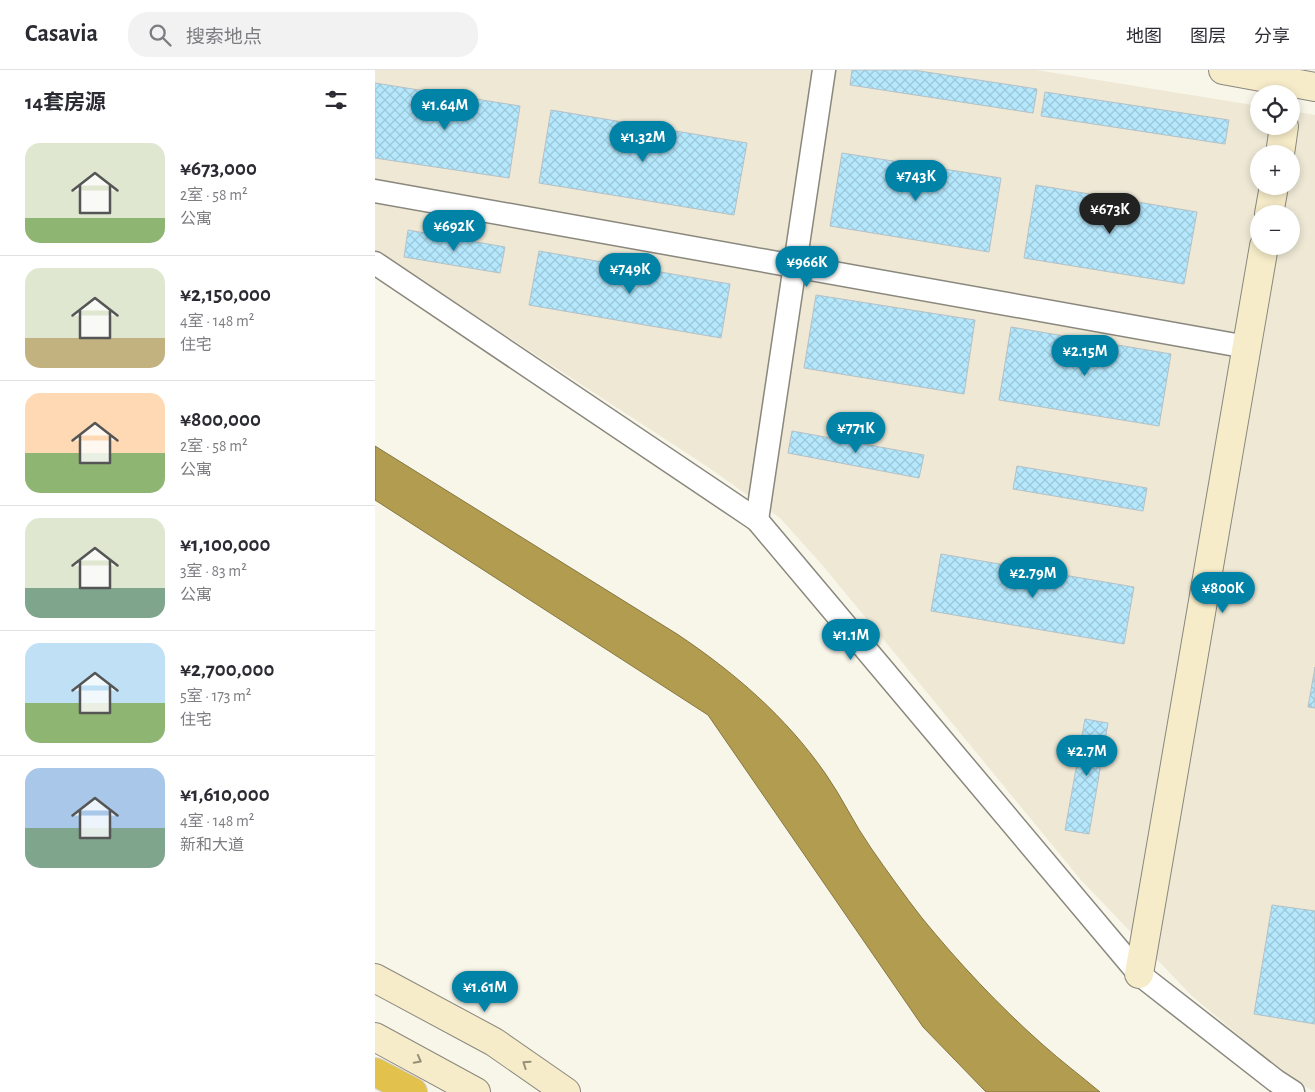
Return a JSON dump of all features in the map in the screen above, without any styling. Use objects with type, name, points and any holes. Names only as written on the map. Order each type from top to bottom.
[{"type":"highway","points":[[375,1072],[413,1092]]},
{"type":"street","points":[[757,520],[824,70]]},
{"type":"street","points":[[1223,70],[1298,83]]},
{"type":"street","points":[[375,191],[1247,347]]},
{"type":"street","points":[[1139,974],[1262,255]]},
{"type":"street","points":[[375,263],[757,520],[1139,974],[1276,1082],[1293,1092]]},
{"type":"street","points":[[375,978],[494,1042],[567,1092]]},
{"type":"street","points":[[375,1036],[476,1092]]},
{"type":"shaded area","points":[[375,70],[1036,70],[1250,105],[1250,135],[1300,135],[1300,112],[1315,115],[1315,1092],[1291,1079],[1192,996],[1081,880],[824,567],[780,518],[708,467],[375,250]]},
{"type":"shaded area","points":[[375,446],[677,634],[739,680],[776,714],[810,753],[831,782],[865,839],[902,892],[950,951],[979,983],[1026,1029],[1100,1092],[986,1092],[923,1027],[708,715],[375,500]]},
{"type":"building","points":[[852,70],[913,70],[1037,89],[1033,113],[850,85]]},
{"type":"building","points":[[375,83],[520,106],[509,178],[375,158]]},
{"type":"building","points":[[1045,92],[1229,120],[1225,144],[1041,116]]},
{"type":"building","points":[[551,110],[747,143],[734,215],[539,183]]},
{"type":"building","points":[[842,153],[1001,178],[989,252],[830,226]]},
{"type":"building","points":[[1036,185],[1197,212],[1184,284],[1024,258]]},
{"type":"building","points":[[408,230],[505,247],[500,273],[404,257]]},
{"type":"building","points":[[539,251],[730,284],[721,338],[529,305]]},
{"type":"building","points":[[816,295],[975,320],[964,394],[804,368]]},
{"type":"building","points":[[1011,327],[1171,354],[1159,426],[999,400]]},
{"type":"building","points":[[792,431],[924,455],[919,478],[788,453]]},
{"type":"building","points":[[1017,466],[1147,488],[1143,511],[1013,489]]},
{"type":"building","points":[[941,554],[1134,587],[1124,644],[931,611]]},
{"type":"building","points":[[1315,667],[1315,708],[1308,707]]},
{"type":"building","points":[[1085,719],[1108,723],[1089,834],[1065,830]]},
{"type":"building","points":[[1272,905],[1315,911],[1315,1024],[1254,1014]]}]
